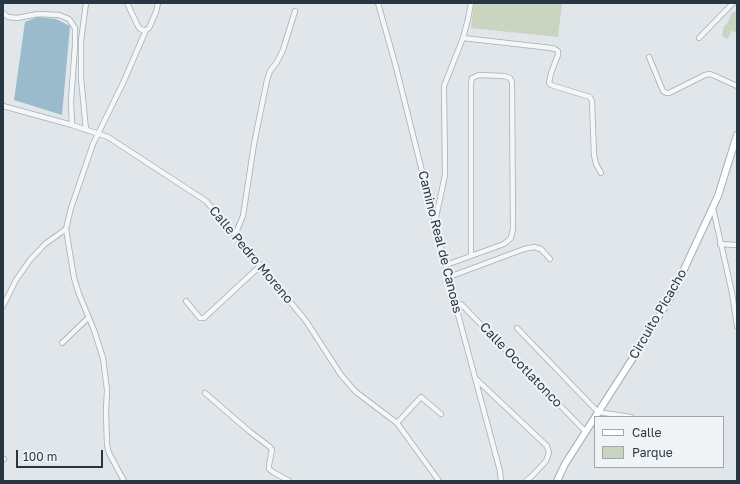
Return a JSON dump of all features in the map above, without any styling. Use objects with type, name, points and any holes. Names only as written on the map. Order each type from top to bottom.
[{"type":"main road","name":"Circuito Picacho","points":[[597,416],[674,291],[718,196],[737,135]]},
{"type":"main road","name":"Circuito Picacho","points":[[557,481],[565,464],[585,431],[593,426]]},
{"type":"street","points":[[86,3],[82,42],[81,78],[86,130]]},
{"type":"street","points":[[127,3],[140,29],[146,30]]},
{"type":"street","points":[[124,481],[109,453],[107,445],[107,390],[103,358],[74,278],[66,229],[71,208],[98,134],[123,83],[146,30],[149,28],[158,3]]},
{"type":"street","name":"Camino Real de Canoas","points":[[378,3],[396,67],[455,303],[500,470],[501,481]]},
{"type":"street","points":[[435,223],[445,174],[444,86],[463,38],[471,3]]},
{"type":"street","points":[[699,38],[733,3]]},
{"type":"street","points":[[236,235],[243,216],[254,144],[267,80],[270,71],[277,62],[283,50],[295,11]]},
{"type":"street","points":[[3,13],[8,17],[17,18],[38,14],[59,15],[69,19],[75,28],[71,101],[72,125]]},
{"type":"street","points":[[463,38],[551,48],[558,51],[549,83],[551,85],[590,96],[592,101],[594,156],[601,173]]},
{"type":"street","points":[[649,57],[663,91],[666,93],[710,74],[737,86]]},
{"type":"street","points":[[446,265],[472,256],[504,244],[511,238],[513,229],[512,82],[510,78],[504,76],[479,74],[472,78],[471,83],[472,256]]},
{"type":"street","name":"Calle Pedro Moreno","points":[[3,106],[72,125],[108,137],[206,201],[236,235],[306,321],[341,375],[356,392],[397,423],[439,481]]},
{"type":"street","points":[[713,208],[720,244],[735,293],[737,326]]},
{"type":"street","points":[[3,306],[16,280],[30,260],[45,244],[66,229]]},
{"type":"street","points":[[720,244],[737,245]]},
{"type":"street","points":[[449,277],[524,249],[534,247],[540,249],[550,259]]},
{"type":"street","points":[[186,301],[200,318],[204,318],[260,266]]},
{"type":"street","name":"Calle Ocotlatonco","points":[[455,303],[461,304],[585,431]]},
{"type":"street","points":[[62,343],[88,318]]},
{"type":"street","points":[[517,328],[598,412],[624,416]]},
{"type":"street","points":[[476,379],[547,446],[549,453],[546,461],[526,481]]},
{"type":"street","points":[[205,393],[270,447],[272,450],[269,469],[289,481]]},
{"type":"street","points":[[397,423],[421,397],[441,414]]},
{"type":"green space","points":[[474,3],[562,3],[558,37],[471,28]]},
{"type":"green space","points":[[737,11],[737,32],[731,31],[728,39],[722,36],[724,26],[727,24],[732,13]]},
{"type":"water","points":[[38,17],[56,19],[70,26],[62,115],[14,100],[25,22]]}]
